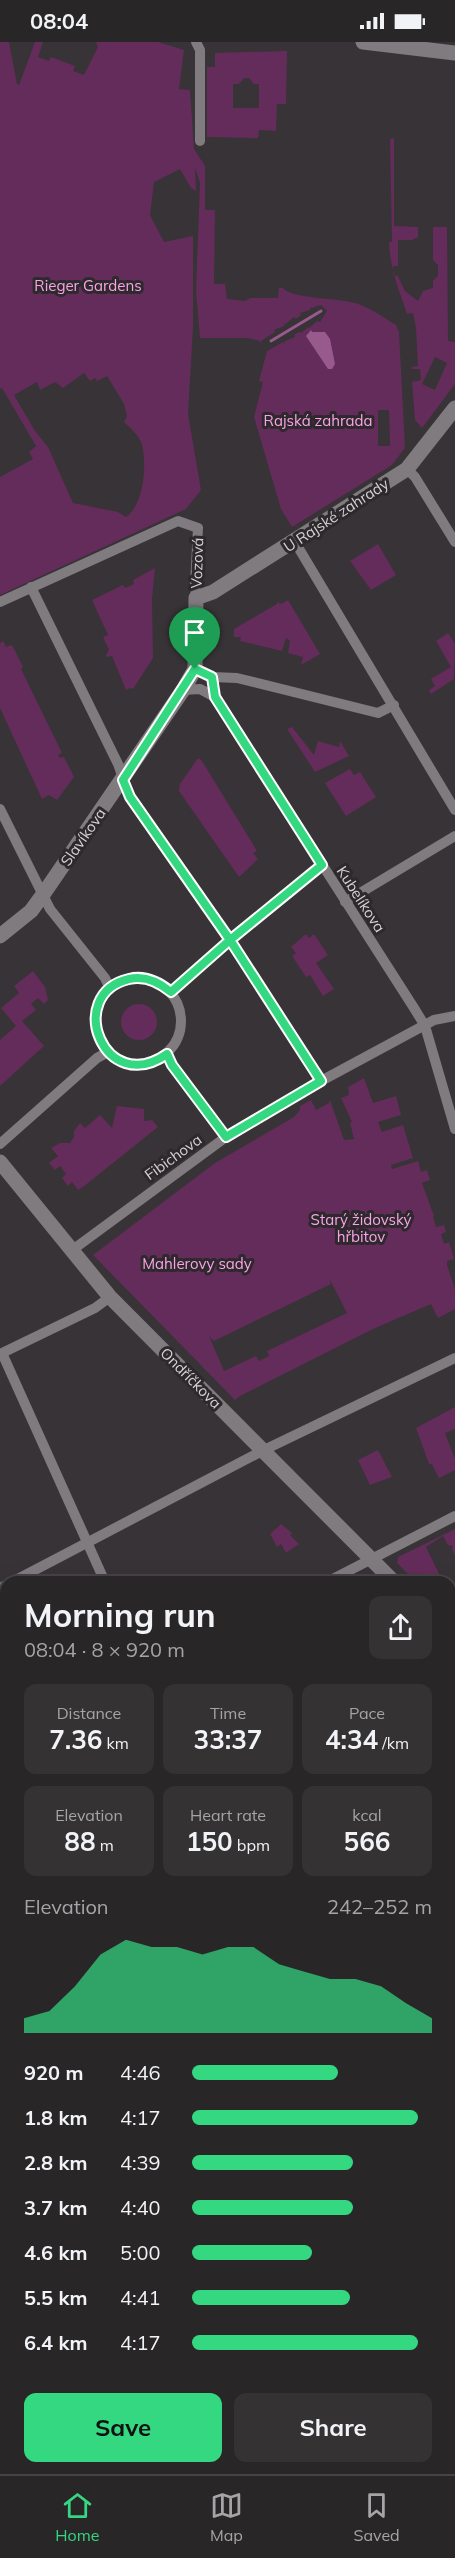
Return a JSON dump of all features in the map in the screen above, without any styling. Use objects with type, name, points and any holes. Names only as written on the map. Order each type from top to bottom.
[{"type":"street","points":[[196,42],[200,50],[200,141]]},
{"type":"street","points":[[363,42],[455,53]]},
{"type":"street","name":"U Rajské zahrady","points":[[196,598],[213,592],[295,542],[407,469],[455,408]]},
{"type":"street","points":[[407,469],[415,477],[455,542]]},
{"type":"street","name":"Vozová","points":[[31,587],[178,521],[198,528],[195,584],[195,669]]},
{"type":"street","points":[[295,542],[455,810]]},
{"type":"street","points":[[0,602],[31,587],[118,764],[130,797],[230,940],[321,1081]]},
{"type":"street","points":[[195,669],[212,677],[237,678],[378,712],[394,705]]},
{"type":"street","name":"Slavíkova","points":[[0,936],[31,911],[42,896],[123,780],[195,669]]},
{"type":"street","name":"Kubelíkova","points":[[212,677],[215,697],[425,1026],[453,1115],[455,1129]]},
{"type":"street","points":[[183,690],[200,689],[215,697]]},
{"type":"street","points":[[0,808],[42,896],[105,978],[110,989]]},
{"type":"street","points":[[345,902],[455,836]]},
{"type":"street","points":[[171,992],[230,940],[322,865]]},
{"type":"street","points":[[138,978],[159,983],[171,992],[179,1006],[182,1023],[178,1040],[167,1054],[154,1062],[138,1065],[121,1061],[108,1052],[97,1032],[96,1016],[100,1001],[110,989],[123,981],[138,978]]},
{"type":"street","name":"Fibichova","points":[[71,1251],[226,1137],[321,1081],[442,1017],[455,1016]]},
{"type":"street","points":[[0,1144],[97,1058],[108,1052]]},
{"type":"street","points":[[167,1054],[172,1065],[226,1137]]},
{"type":"street","name":"Ondříčkova","points":[[0,1162],[110,1296],[388,1576]]},
{"type":"street","points":[[102,1576],[1,1354],[95,1308],[110,1296]]},
{"type":"street","points":[[24,1576],[264,1450],[455,1358]]},
{"type":"street","points":[[340,1576],[455,1516]]},
{"type":"green space","name":"Rieger Gardens","points":[[0,42],[9,42],[19,85],[35,42],[43,42],[38,57],[49,61],[51,57],[75,66],[73,71],[84,75],[98,47],[96,42],[158,42],[184,50],[179,89],[190,90],[194,149],[205,166],[205,210],[215,210],[214,284],[225,284],[227,299],[245,301],[250,298],[278,298],[279,288],[283,288],[288,292],[305,296],[348,301],[371,310],[396,325],[399,332],[405,448],[392,465],[292,527],[281,509],[254,417],[263,382],[259,381],[267,351],[283,342],[284,344],[285,341],[295,337],[294,335],[301,333],[317,321],[320,322],[327,311],[321,305],[300,313],[301,315],[296,319],[294,317],[261,341],[262,348],[260,341],[248,338],[200,338],[196,291],[200,183],[195,168],[196,191],[191,188],[180,169],[154,182],[150,215],[164,242],[193,236],[193,327],[188,414],[201,490],[186,509],[0,595],[0,477],[33,459],[29,452],[36,446],[2,388],[0,389]],"holes":[[[84,373],[90,381],[95,378],[97,381],[107,376],[124,404],[127,416],[124,422],[141,442],[144,463],[140,494],[137,503],[126,517],[118,512],[73,503],[48,447],[35,431],[14,395],[37,382],[40,390],[55,382],[63,388]],[[378,410],[389,410],[390,446],[378,446]]]},
{"type":"green space","points":[[287,51],[286,104],[277,104],[276,131],[259,130],[258,138],[207,137],[207,67],[215,67],[215,53]],"holes":[[[244,78],[249,78],[254,84],[259,84],[259,108],[233,108],[233,84],[239,84]]]},
{"type":"green space","points":[[394,138],[394,226],[418,227],[418,237],[412,240],[398,240],[398,266],[393,266],[393,270],[389,242],[392,242],[390,139]]},
{"type":"green space","points":[[433,227],[447,227],[448,341],[455,342],[455,384],[422,428],[415,420],[412,382],[421,380],[420,369],[412,369],[418,366],[416,328],[413,313],[407,314],[394,275],[398,276],[405,291],[418,301],[423,291],[433,288],[433,281],[438,276],[438,265],[433,260]],"holes":[[[435,357],[447,363],[435,390],[422,384]]]},
{"type":"green space","points":[[378,544],[396,575],[371,590],[350,561]]},
{"type":"green space","points":[[155,568],[152,599],[153,658],[133,689],[126,690],[112,656],[107,657],[106,655],[109,650],[103,637],[108,635],[92,600],[123,585],[125,588],[134,584],[133,580]]},
{"type":"green space","points":[[288,600],[320,654],[301,665],[303,657],[288,653],[290,641],[286,638],[282,651],[240,641],[241,637],[234,637],[234,629],[277,602],[281,604]]},
{"type":"green space","points":[[448,633],[455,644],[454,679],[431,694],[429,690],[435,686],[431,679],[451,667],[436,641]]},
{"type":"green space","points":[[3,641],[6,647],[12,645],[23,667],[21,669],[62,753],[58,755],[60,758],[64,757],[74,777],[57,800],[49,795],[42,799],[0,708],[0,643]]},
{"type":"green space","points":[[292,727],[314,755],[318,741],[339,747],[340,741],[349,756],[315,772],[287,729]]},
{"type":"green space","points":[[198,758],[257,851],[253,853],[258,859],[239,877],[179,791],[180,784]]},
{"type":"green space","points":[[350,769],[354,775],[360,772],[376,797],[346,816],[325,783]]},
{"type":"green space","points":[[306,934],[309,938],[314,934],[328,955],[316,963],[334,989],[323,996],[310,975],[306,977],[292,956],[296,953],[291,947]]},
{"type":"green space","points":[[33,971],[45,987],[48,1000],[44,1004],[38,998],[31,1004],[36,1010],[22,1021],[44,1046],[0,1086],[0,1040],[16,1026],[1,1008],[19,993],[14,986]]},
{"type":"green space","points":[[139,1004],[152,1009],[157,1022],[152,1035],[139,1040],[126,1035],[121,1022],[126,1009]]},
{"type":"green space","name":"Mahlerovy sady","points":[[364,1078],[373,1103],[396,1096],[401,1115],[378,1122],[382,1132],[403,1125],[413,1158],[391,1165],[392,1169],[418,1161],[421,1172],[427,1170],[430,1180],[422,1183],[436,1227],[444,1225],[446,1232],[441,1234],[444,1244],[449,1242],[454,1259],[447,1261],[447,1265],[455,1289],[455,1309],[438,1318],[431,1304],[373,1329],[235,1400],[93,1255],[215,1163],[294,1117],[300,1110],[300,1106],[311,1100],[316,1110],[329,1103],[330,1100],[344,1140],[354,1139],[350,1123],[352,1122],[341,1098],[349,1095],[348,1087]],"holes":[[[329,1278],[347,1313],[267,1351],[269,1356],[259,1361],[256,1356],[224,1371],[209,1336],[214,1341],[331,1284]]]},
{"type":"green space","points":[[117,1106],[144,1109],[144,1121],[152,1120],[158,1127],[83,1187],[78,1190],[72,1182],[68,1186],[62,1178],[66,1174],[60,1166],[55,1170],[49,1163],[58,1156],[51,1148],[60,1143],[70,1143],[80,1123],[85,1128],[100,1115],[112,1128]]},
{"type":"green space","points":[[455,1407],[455,1429],[445,1433],[455,1459],[455,1470],[439,1478],[432,1464],[429,1464],[416,1428]]},
{"type":"green space","points":[[378,1450],[392,1477],[370,1485],[358,1460]]},
{"type":"green space","points":[[281,1524],[292,1533],[290,1535],[299,1544],[286,1553],[281,1544],[277,1547],[270,1534]]},
{"type":"green space","points":[[455,1529],[455,1556],[453,1546],[448,1545],[443,1536],[426,1547],[440,1576],[410,1576],[397,1563],[398,1557]]},
{"type":"shaded area","points":[[311,330],[312,332],[325,332],[330,339],[335,364],[332,369],[328,369],[306,336]]},
{"type":"waterway","points":[[271,341],[321,311]]},
{"type":"route","points":[[195,669],[123,780],[130,797],[230,940],[171,992],[159,983],[145,978],[131,979],[116,984],[104,994],[100,1001],[95,1024],[103,1046],[121,1061],[129,1064],[146,1064],[167,1054],[172,1065],[226,1137],[321,1081],[230,940],[322,865],[215,697],[212,677],[195,669]]},
{"type":"park label","name":"Rajská zahrada","points":[[318,420]]},
{"type":"park label","name":"Starý židovský hřbitov","points":[[361,1228]]}]
